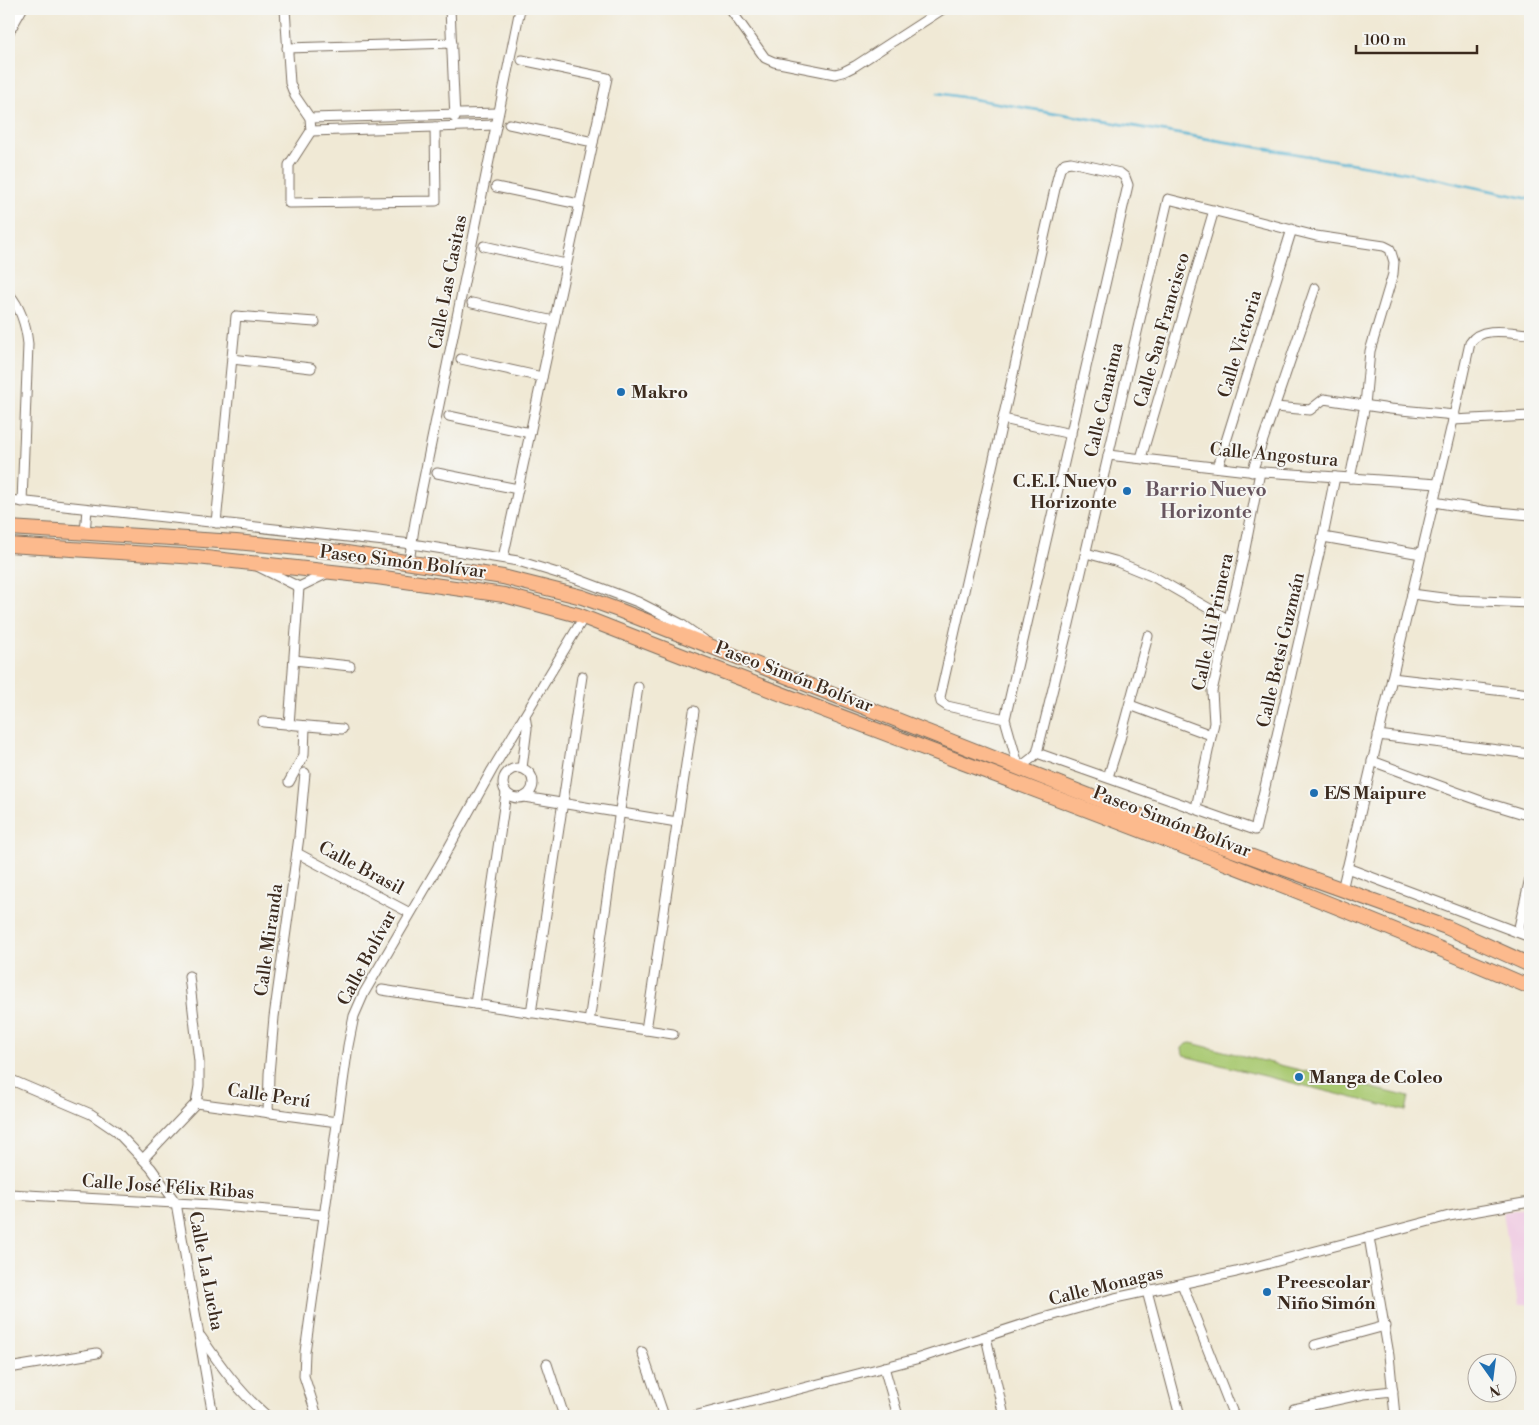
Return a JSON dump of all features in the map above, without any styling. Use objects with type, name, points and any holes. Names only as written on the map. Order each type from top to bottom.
[{"type":"main road","name":"Paseo Simón Bolívar","points":[[9,528],[290,546],[409,562],[520,580],[593,601],[712,647],[1016,775],[1530,987]]},
{"type":"main road","name":"Paseo Simón Bolívar","points":[[9,545],[248,562],[496,593],[529,600],[584,618],[1016,775],[1154,821],[1446,927],[1530,965]]},
{"type":"main road","points":[[584,618],[593,601]]},
{"type":"street","points":[[9,32],[22,9]]},
{"type":"street","points":[[285,9],[288,77],[291,89],[310,118],[311,130],[288,165],[289,203],[436,201],[435,127]]},
{"type":"street","points":[[450,9],[456,126]]},
{"type":"street","name":"Calle Las Casitas","points":[[409,562],[520,9]]},
{"type":"street","points":[[730,9],[766,58],[774,62],[835,74],[849,70],[943,9]]},
{"type":"street","points":[[287,48],[452,43]]},
{"type":"street","points":[[502,558],[607,78],[522,60]]},
{"type":"street","points":[[310,118],[498,113]]},
{"type":"street","points":[[509,124],[593,142]]},
{"type":"street","points":[[311,130],[496,125]]},
{"type":"street","points":[[1006,719],[947,706],[940,699],[1060,169],[1067,162],[1123,174],[1128,185],[1006,719],[1016,775]]},
{"type":"street","points":[[496,186],[579,204]]},
{"type":"street","name":"Calle Canaima","points":[[1037,753],[1086,553],[1168,200],[1214,210]]},
{"type":"street","points":[[1214,210],[1330,238],[1384,246],[1390,249],[1394,262],[1393,274],[1370,351],[1365,405],[1350,478]]},
{"type":"street","name":"Calle San Francisco","points":[[1141,458],[1214,210]]},
{"type":"street","name":"Calle Victoria","points":[[1218,467],[1292,229]]},
{"type":"street","points":[[484,246],[566,264]]},
{"type":"street","name":"Calle Ali Primera","points":[[1196,808],[1214,723],[1212,691],[1243,559],[1256,472],[1315,288]]},
{"type":"street","points":[[9,294],[18,306],[25,323],[28,344],[22,502]]},
{"type":"street","points":[[472,303],[554,321]]},
{"type":"street","points":[[216,523],[236,316],[315,322]]},
{"type":"street","points":[[1342,890],[1454,418],[1470,343],[1476,336],[1484,332],[1530,334]]},
{"type":"street","points":[[232,359],[312,368]]},
{"type":"street","points":[[460,360],[542,377]]},
{"type":"street","points":[[1276,407],[1310,410],[1324,399],[1454,418],[1530,416]]},
{"type":"street","points":[[449,416],[530,433]]},
{"type":"street","points":[[1003,419],[1071,434]]},
{"type":"street","name":"Calle Angostura","points":[[1108,455],[1256,472],[1438,484]]},
{"type":"street","points":[[437,473],[518,489]]},
{"type":"street","name":"Calle Betsi Guzmán","points":[[1196,808],[1255,830],[1323,537],[1335,477]]},
{"type":"street","name":"Paseo Simón Bolívar","points":[[9,500],[412,544],[518,561],[577,579],[638,602],[691,630],[712,647]]},
{"type":"street","points":[[1434,502],[1487,512],[1530,515]]},
{"type":"street","points":[[85,533],[87,509]]},
{"type":"street","points":[[1323,537],[1421,554]]},
{"type":"street","points":[[1086,553],[1115,561],[1154,577],[1228,620]]},
{"type":"street","points":[[248,562],[299,587]]},
{"type":"street","points":[[299,587],[332,571]]},
{"type":"street","points":[[289,724],[299,587]]},
{"type":"street","points":[[1412,594],[1458,600],[1530,603]]},
{"type":"street","name":"Calle Bolívar","points":[[317,1416],[306,1385],[303,1369],[306,1337],[351,1028],[357,1005],[492,770],[584,618]]},
{"type":"street","points":[[1108,777],[1130,705],[1148,636]]},
{"type":"street","points":[[294,660],[350,666]]},
{"type":"street","points":[[531,1013],[582,676]]},
{"type":"street","points":[[1392,678],[1530,694]]},
{"type":"street","points":[[589,1022],[638,687]]},
{"type":"street","points":[[1130,705],[1211,735]]},
{"type":"street","points":[[646,1030],[694,711]]},
{"type":"street","points":[[522,768],[527,728],[525,716]]},
{"type":"street","points":[[263,722],[342,729]]},
{"type":"street","points":[[289,782],[304,755],[305,726]]},
{"type":"street","points":[[1378,736],[1530,754]]},
{"type":"street","points":[[1016,775],[1037,753],[1196,808]]},
{"type":"street","points":[[1372,761],[1482,801],[1530,816]]},
{"type":"street","points":[[524,797],[530,792],[533,781],[530,774],[522,768],[512,769],[505,774],[502,786],[512,798],[524,797],[677,822]]},
{"type":"street","name":"Calle Miranda","points":[[268,1113],[274,1017],[297,853],[305,772]]},
{"type":"street","points":[[475,1004],[506,793]]},
{"type":"street","name":"Calle Brasil","points":[[297,853],[410,912]]},
{"type":"street","points":[[1347,868],[1530,936]]},
{"type":"street","points":[[1518,932],[1530,878]]},
{"type":"street","points":[[143,1159],[196,1103],[199,1086],[199,1061],[189,976]]},
{"type":"street","points":[[382,990],[673,1034]]},
{"type":"street","name":"Calle La Lucha","points":[[9,1078],[102,1121],[126,1140],[143,1159],[176,1203],[199,1335],[224,1372],[255,1406],[267,1416]]},
{"type":"street","name":"Calle Perú","points":[[196,1103],[338,1122]]},
{"type":"street","name":"Calle José Félix Ribas","points":[[9,1194],[176,1203],[325,1215]]},
{"type":"street","name":"Calle Monagas","points":[[694,1416],[884,1367],[1115,1298],[1182,1284],[1369,1238],[1449,1216],[1530,1202]]},
{"type":"street","points":[[1369,1238],[1385,1326],[1394,1391],[1395,1416]]},
{"type":"street","points":[[1182,1284],[1234,1416]]},
{"type":"street","points":[[1147,1292],[1180,1416]]},
{"type":"street","points":[[1315,1345],[1385,1326]]},
{"type":"street","points":[[199,1335],[213,1416]]},
{"type":"street","points":[[986,1337],[1004,1416]]},
{"type":"street","points":[[9,1368],[97,1352]]},
{"type":"street","points":[[642,1352],[664,1416]]},
{"type":"street","points":[[547,1364],[564,1416]]},
{"type":"street","points":[[884,1367],[898,1416]]},
{"type":"street","points":[[1294,1409],[1356,1395],[1394,1391]]},
{"type":"shaded area","points":[[1530,1207],[1530,1304],[1518,1306],[1503,1212]]},
{"type":"green space","name":"Manga de Coleo","points":[[1191,1043],[1409,1097],[1406,1111],[1188,1057],[1183,1054],[1182,1048],[1186,1044]]},
{"type":"waterway","points":[[938,93],[1403,172],[1530,199]]},
{"type":"place","name":"Makro","points":[[621,392]]},
{"type":"place","name":"C.E.I. Nuevo Horizonte","points":[[1127,491]]},
{"type":"place","name":"E/S Maipure","points":[[1314,793]]},
{"type":"place","name":"Manga de Coleo","points":[[1299,1077]]},
{"type":"place","name":"Preescolar Niño Simón","points":[[1267,1292]]},
{"type":"district","name":"Barrio Nuevo Horizonte","points":[[1206,501]]}]
